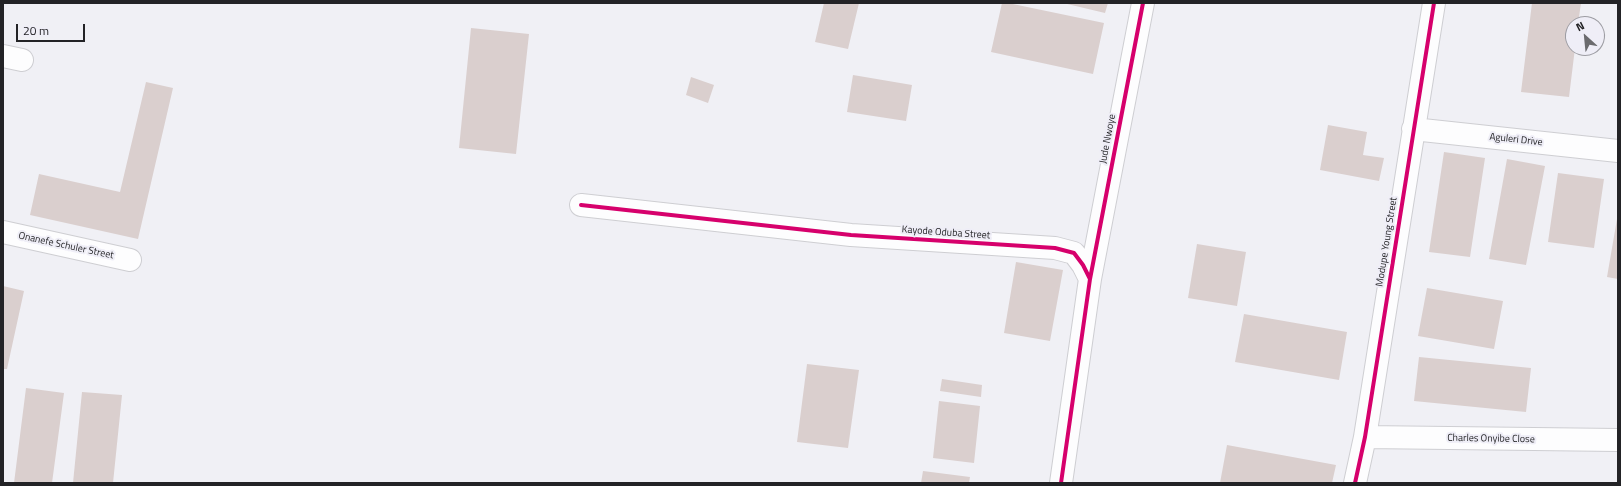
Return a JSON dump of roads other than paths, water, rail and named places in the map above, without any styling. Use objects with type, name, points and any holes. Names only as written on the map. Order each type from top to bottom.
[{"type":"street","name":"Jude Nwoye","points":[[1090,279],[1143,3]]},
{"type":"street","name":"Modupe Young Street","points":[[1356,483],[1365,438],[1434,3]]},
{"type":"street","name":"Aguleri Drive","points":[[1413,129],[1618,151]]},
{"type":"street","name":"Kayode Oduba Street","points":[[581,205],[851,235],[1055,248],[1074,253],[1083,265],[1090,279]]},
{"type":"street","name":"Onanefe Schuler Street","points":[[3,232],[130,260]]},
{"type":"street","points":[[1061,483],[1090,279]]},
{"type":"street","name":"Charles Onyibe Close","points":[[1365,438],[1618,440]]}]
